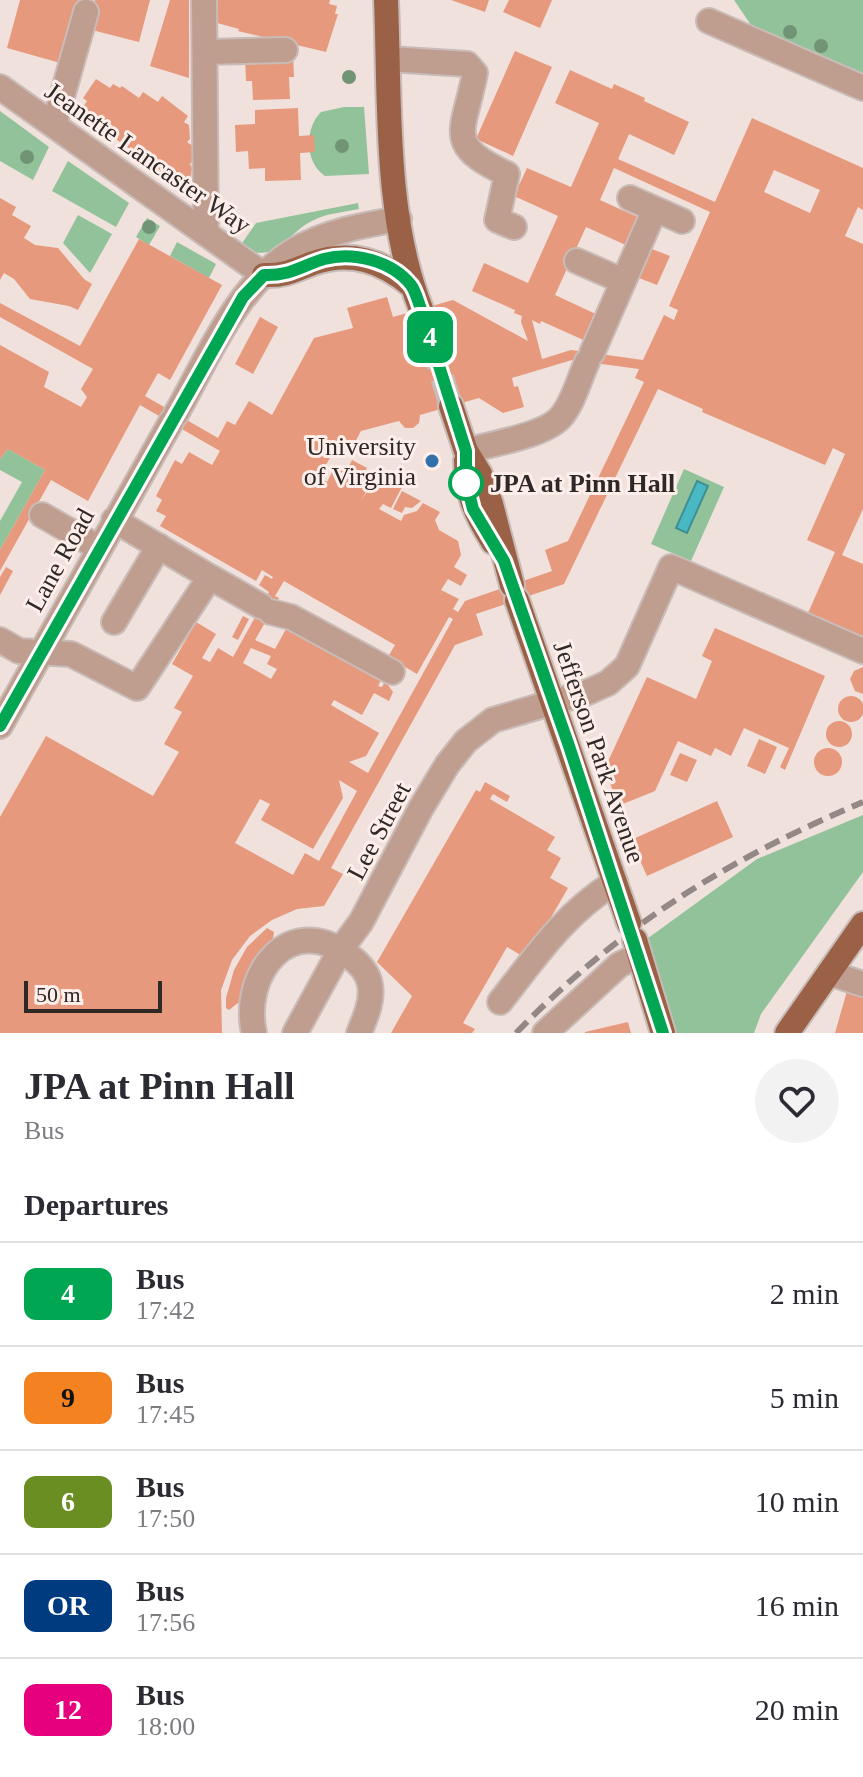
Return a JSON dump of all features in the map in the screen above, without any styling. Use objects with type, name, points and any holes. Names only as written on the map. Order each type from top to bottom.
[{"type":"main road","points":[[264,275],[283,276],[329,258],[375,261],[393,270],[416,298],[399,219],[393,162],[386,0]]},
{"type":"main road","name":"Jefferson Park Avenue","points":[[451,406],[466,451],[480,474],[491,504],[504,561],[615,882],[663,1033]]},
{"type":"main road","points":[[787,1033],[863,924]]},
{"type":"street","points":[[204,0],[206,234]]},
{"type":"street","points":[[54,125],[86,12]]},
{"type":"street","points":[[709,21],[863,88]]},
{"type":"street","points":[[205,52],[285,50]]},
{"type":"street","points":[[389,59],[467,64],[475,73],[461,134],[467,151],[507,174],[497,220],[514,227]]},
{"type":"street","name":"Jeanette Lancaster Way","points":[[0,87],[264,275]]},
{"type":"street","points":[[630,198],[682,221]]},
{"type":"street","points":[[466,451],[545,428],[558,420],[590,357],[655,209]]},
{"type":"street","name":"Lane Road","points":[[0,726],[243,297],[293,251],[342,230],[399,219]]},
{"type":"street","points":[[577,261],[623,281]]},
{"type":"street","points":[[42,515],[99,548]]},
{"type":"street","points":[[114,520],[266,609],[291,617],[392,672]]},
{"type":"street","points":[[114,622],[159,546]]},
{"type":"street","name":"Lee Street","points":[[295,1033],[341,949],[361,922],[447,765],[466,741],[493,720],[588,692],[618,675],[627,666],[671,567],[863,651]]},
{"type":"street","points":[[0,640],[19,651],[71,654],[137,688],[210,577]]},
{"type":"street","points":[[500,1002],[552,935],[588,900],[615,882]]},
{"type":"street","points":[[545,1033],[619,965],[634,939]]},
{"type":"street","points":[[254,1033],[251,1000],[256,983],[277,952],[305,940],[324,940],[341,949],[358,962],[367,975],[371,988],[368,1012],[359,1033]]},
{"type":"street","points":[[829,973],[863,984]]},
{"type":"green space","points":[[734,0],[863,0],[863,73],[751,25]]},
{"type":"green space","points":[[364,107],[369,174],[325,176],[310,155],[312,127],[321,112]]},
{"type":"green space","points":[[0,111],[49,147],[33,180],[0,161]]},
{"type":"green space","points":[[68,161],[129,203],[116,227],[52,191]]},
{"type":"green space","points":[[358,203],[359,209],[316,219],[273,250],[253,252],[240,246],[256,223]]},
{"type":"green space","points":[[78,215],[112,234],[90,273],[63,243]]},
{"type":"green space","points":[[147,218],[160,226],[149,245],[136,237]]},
{"type":"green space","points":[[177,242],[216,264],[209,278],[170,256]]},
{"type":"green space","points":[[8,449],[45,470],[0,550],[0,521],[22,482],[0,470],[0,459]]},
{"type":"green space","points":[[684,469],[724,487],[691,561],[651,544]]},
{"type":"green space","points":[[863,815],[863,872],[761,1014],[754,1033],[674,1033],[644,941],[757,859]]},
{"type":"water","points":[[697,481],[708,486],[687,533],[676,528]]},
{"type":"building","points":[[20,0],[82,0],[64,64],[7,48]]},
{"type":"building","points":[[95,0],[150,0],[139,42],[88,29]]},
{"type":"building","points":[[170,0],[189,0],[189,78],[150,66]]},
{"type":"building","points":[[209,0],[330,0],[329,4],[337,6],[335,14],[338,14],[326,52],[238,31],[210,21]]},
{"type":"building","points":[[451,0],[489,0],[485,12]]},
{"type":"building","points":[[509,0],[552,0],[540,28],[503,12]]},
{"type":"building","points":[[515,51],[552,67],[513,156],[476,139]]},
{"type":"building","points":[[293,53],[294,77],[289,77],[290,99],[253,100],[252,81],[246,81],[245,55]]},
{"type":"building","points":[[570,70],[612,89],[614,84],[689,122],[674,155],[629,134],[618,159],[715,202],[752,118],[863,168],[863,210],[858,207],[845,236],[863,244],[863,509],[842,555],[863,564],[863,638],[808,613],[835,552],[807,540],[845,454],[833,448],[825,465],[702,412],[703,409],[658,389],[564,584],[476,614],[483,635],[455,645],[331,868],[343,874],[324,906],[297,909],[272,920],[250,936],[232,960],[221,990],[222,1033],[0,1033],[0,817],[46,736],[153,796],[179,752],[164,744],[182,712],[174,708],[193,676],[172,664],[196,622],[216,634],[202,658],[210,662],[218,648],[233,657],[269,592],[259,585],[265,575],[273,577],[262,570],[256,581],[160,526],[166,516],[156,511],[162,500],[156,496],[175,460],[182,464],[189,452],[212,465],[220,451],[140,405],[88,501],[51,480],[0,571],[0,550],[45,470],[8,449],[0,459],[0,345],[49,372],[44,387],[81,407],[87,397],[81,389],[93,369],[0,317],[0,303],[80,346],[139,239],[222,285],[170,380],[158,373],[145,396],[218,438],[227,421],[235,425],[249,401],[272,415],[314,338],[353,328],[347,308],[387,297],[393,317],[453,300],[528,341],[522,316],[472,291],[484,263],[528,283],[558,216],[514,196],[527,168],[571,187],[599,123],[555,103]],"holes":[[[614,168],[710,212],[669,306],[678,310],[674,320],[664,315],[643,360],[571,350],[542,359],[532,320],[588,342],[600,316],[555,295],[586,227],[630,247],[642,219],[600,200]],[[774,170],[820,190],[810,213],[764,192]],[[572,360],[639,369],[635,378],[644,382],[568,541],[545,550],[552,571],[465,601],[458,612],[453,609],[459,599],[441,590],[448,579],[461,586],[467,575],[454,567],[461,555],[458,541],[439,530],[435,520],[440,512],[423,503],[417,511],[404,515],[401,521],[379,509],[383,504],[391,508],[402,487],[378,474],[361,501],[367,490],[362,476],[367,468],[352,460],[348,468],[332,472],[327,482],[319,477],[342,437],[354,444],[361,431],[399,421],[405,428],[413,428],[419,423],[420,415],[479,398],[503,413],[524,407],[518,386],[514,387],[512,378]],[[284,581],[395,645],[388,657],[417,674],[449,617],[453,619],[368,773],[349,762],[366,756],[379,733],[331,705],[334,700],[362,715],[374,693],[389,701],[393,692],[385,681],[382,687],[378,686],[381,680],[286,629],[275,649],[255,640],[279,598],[275,596]],[[251,648],[271,656],[267,664],[277,669],[271,679],[243,663]],[[339,780],[357,791],[319,861],[305,853],[293,875],[235,843],[260,799],[270,804],[261,820],[313,849],[343,798]]]},
{"type":"building","points":[[96,79],[110,88],[113,84],[122,86],[139,98],[143,92],[158,102],[162,96],[188,116],[184,122],[189,125],[190,139],[187,142],[200,151],[190,164],[190,179],[178,183],[79,113],[87,101],[83,98]]},
{"type":"building","points":[[298,108],[299,136],[314,135],[315,152],[300,153],[301,180],[265,181],[265,168],[249,169],[248,151],[236,152],[235,125],[255,124],[255,110]]},
{"type":"building","points":[[0,198],[16,207],[12,215],[31,226],[24,238],[35,245],[58,248],[92,284],[78,310],[30,299],[14,279],[4,273],[0,280]]},
{"type":"building","points":[[652,249],[670,256],[657,285],[639,278]]},
{"type":"building","points":[[260,317],[278,327],[253,374],[235,364]]},
{"type":"building","points":[[402,491],[421,501],[412,508],[405,507],[402,513],[393,509]]},
{"type":"building","points":[[6,567],[13,571],[0,595],[0,577]]},
{"type":"building","points":[[243,616],[249,619],[238,640],[232,637]]},
{"type":"building","points":[[715,628],[825,676],[785,770],[780,767],[789,748],[744,728],[731,756],[715,748],[711,756],[678,741],[655,791],[618,806],[605,768],[647,677],[696,699],[712,661],[702,656]]},
{"type":"building","points":[[863,667],[863,694],[855,691],[850,679],[854,671]]},
{"type":"building","points":[[851,696],[860,700],[864,709],[860,718],[851,722],[842,718],[838,709],[842,700]]},
{"type":"building","points":[[839,721],[848,725],[852,734],[848,743],[839,747],[830,743],[826,734],[830,725]]},
{"type":"building","points":[[759,739],[777,747],[765,774],[747,766]]},
{"type":"building","points":[[828,748],[838,752],[842,762],[838,772],[828,776],[818,772],[814,762],[818,752]]},
{"type":"building","points":[[680,753],[697,760],[687,782],[670,775]]},
{"type":"building","points":[[485,782],[510,796],[507,802],[493,794],[490,799],[555,837],[547,850],[561,858],[550,878],[568,888],[527,959],[507,947],[463,1023],[475,1029],[472,1033],[391,1033],[412,996],[377,962],[476,790],[480,792]]},
{"type":"building","points":[[717,801],[733,837],[647,876],[631,840]]},
{"type":"building","points":[[267,928],[274,932],[271,952],[243,999],[229,1010],[226,1008],[226,998],[234,970],[247,947]]},
{"type":"building","points":[[847,991],[863,996],[863,1033],[835,1033]]},
{"type":"building","points":[[628,1022],[631,1033],[585,1033],[585,1032]]},
{"type":"tunnel","points":[[421,309],[451,406]]},
{"type":"railway","points":[[516,1033],[595,960],[677,899],[766,848],[863,802]]},
{"type":"bus line","name":"4","points":[[0,726],[243,297],[264,275],[283,276],[329,258],[375,261],[393,270],[412,286],[421,309],[466,451],[466,482],[473,509],[504,561],[635,940],[663,1033]]},
{"type":"place","name":"University of Virginia","points":[[432,461]]},
{"type":"place","name":"JPA at Pinn Hall","points":[[466,483]]}]
